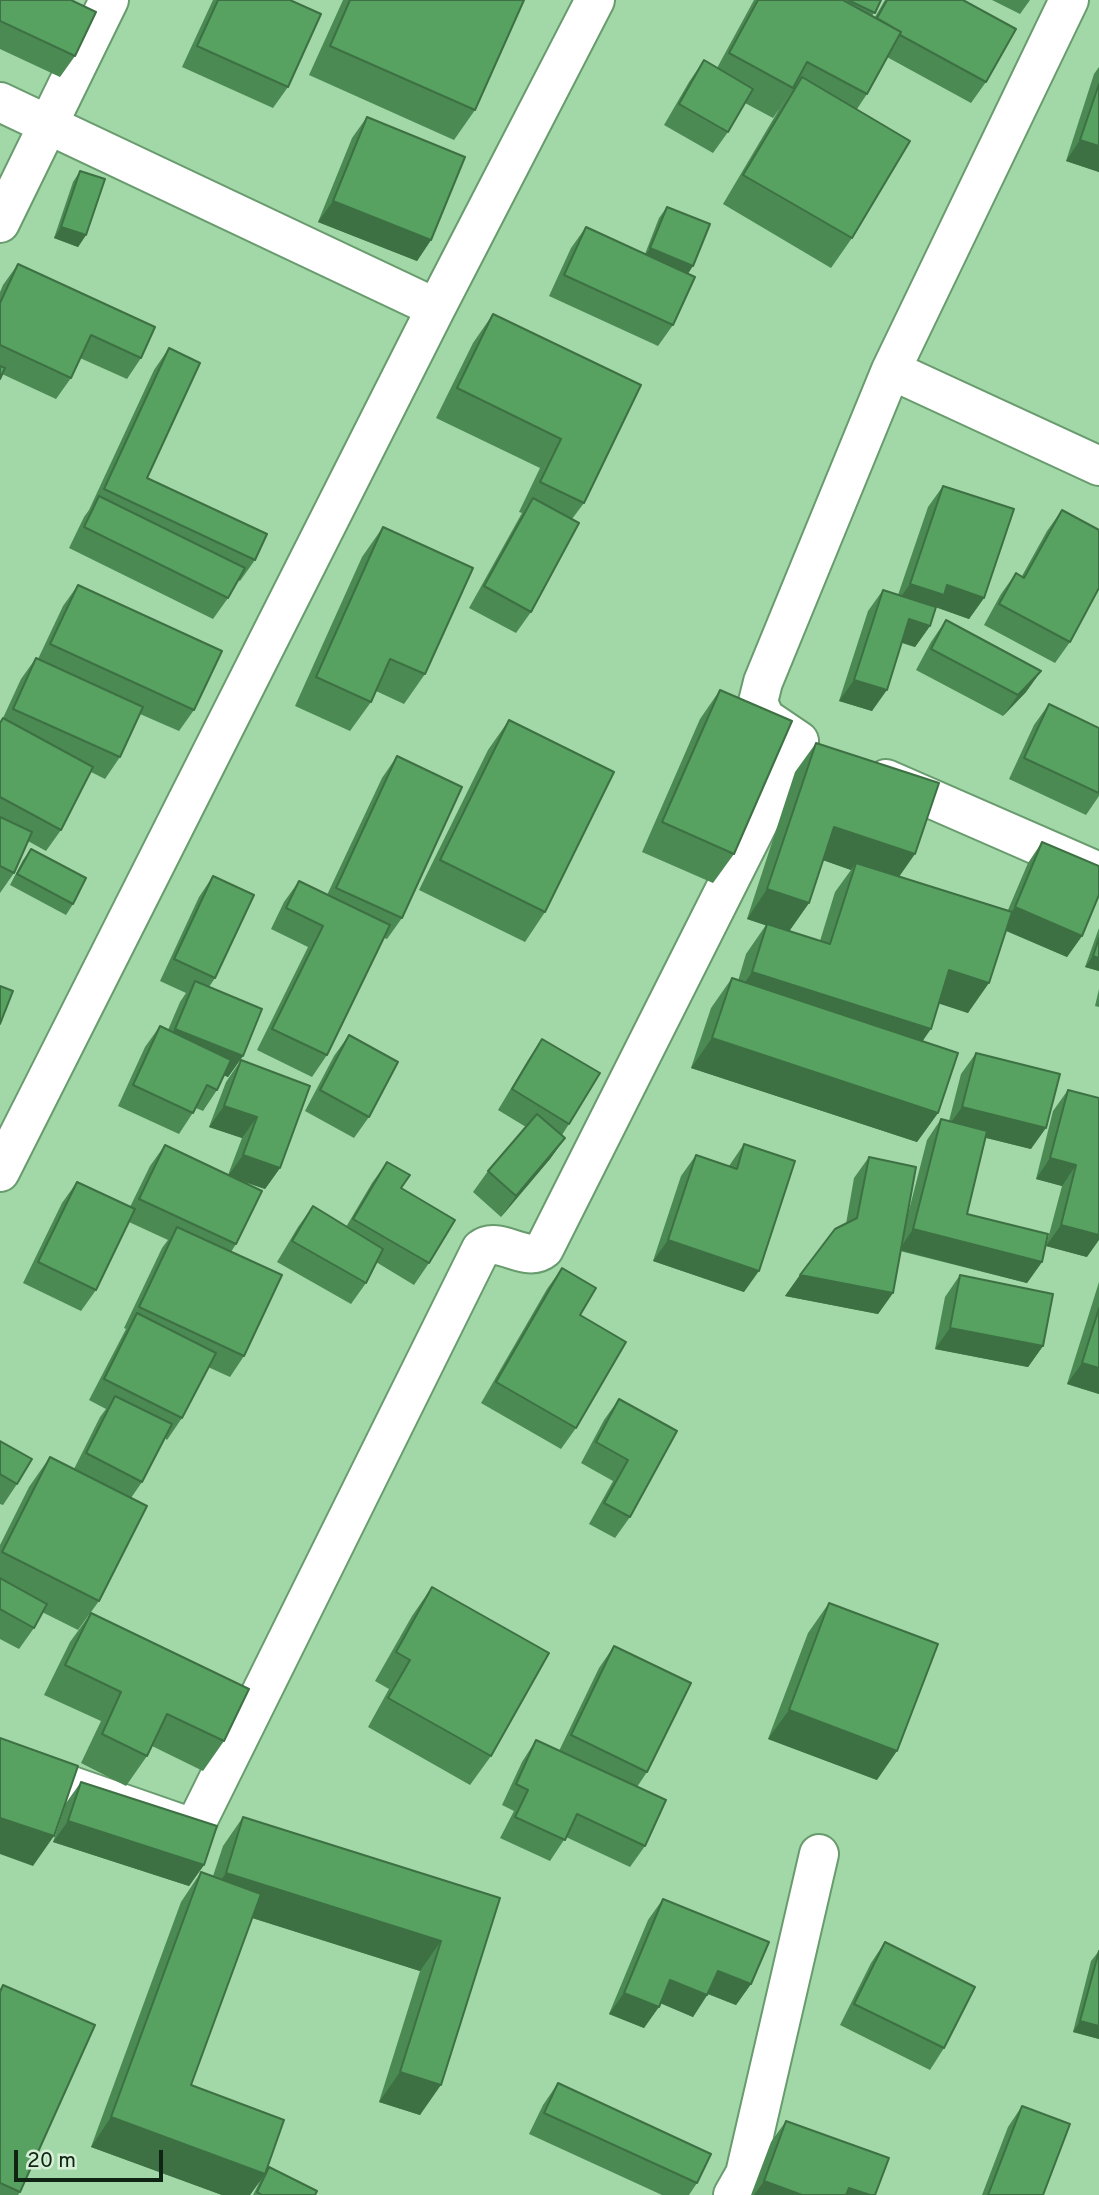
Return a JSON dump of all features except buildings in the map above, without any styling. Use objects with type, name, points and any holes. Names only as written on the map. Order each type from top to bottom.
[{"type":"street","points":[[0,223],[109,0]]},
{"type":"street","points":[[0,1172],[436,308],[595,0]]},
{"type":"street","points":[[1069,0],[891,370],[763,682],[758,702],[765,718],[824,753],[1099,872]]},
{"type":"street","points":[[0,102],[436,308]]},
{"type":"street","points":[[891,370],[1099,466]]},
{"type":"street","points":[[0,1761],[184,1825],[196,1824],[481,1249],[487,1245],[495,1245],[531,1253],[544,1249],[824,753]]},
{"type":"street","points":[[733,2195],[745,2174],[819,1854]]}]
